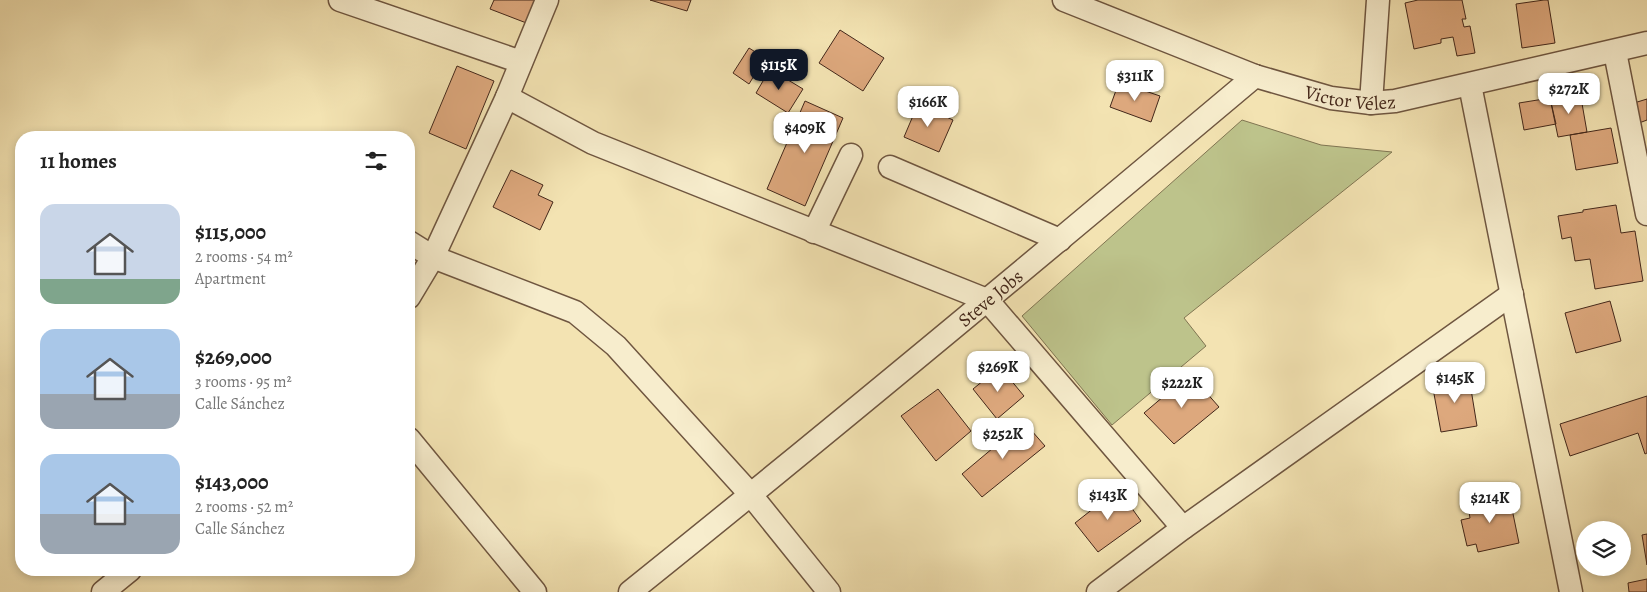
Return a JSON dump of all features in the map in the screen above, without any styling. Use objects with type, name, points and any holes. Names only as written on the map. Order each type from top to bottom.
[{"type":"street","points":[[340,0],[521,62]]},
{"type":"street","points":[[415,287],[433,256],[507,97],[547,0]]},
{"type":"street","name":"Victor Vélez","points":[[1064,0],[1255,76],[1331,98],[1371,103],[1395,101],[1470,85],[1647,44]]},
{"type":"street","points":[[1371,103],[1378,0]]},
{"type":"street","points":[[1615,52],[1647,214]]},
{"type":"street","name":"Steve Jobs","points":[[630,592],[751,495],[1060,240],[1255,76]]},
{"type":"street","points":[[1470,85],[1572,592]]},
{"type":"street","points":[[507,97],[593,143],[987,300],[1183,528]]},
{"type":"street","points":[[814,232],[851,155]]},
{"type":"street","points":[[890,167],[1060,240]]},
{"type":"street","points":[[415,246],[433,256],[575,312],[616,346],[751,495],[829,592]]},
{"type":"street","points":[[1098,592],[1183,528],[1512,294]]},
{"type":"street","points":[[415,446],[535,592]]},
{"type":"street","points":[[103,592],[123,576]]},
{"type":"green space","points":[[1242,120],[1321,145],[1392,152],[1184,318],[1206,346],[1112,425],[1022,316]]},
{"type":"building","points":[[494,0],[539,0],[529,24],[490,9]]},
{"type":"building","points":[[650,0],[691,0],[687,11]]},
{"type":"building","points":[[1418,0],[1462,0],[1466,19],[1462,19],[1464,27],[1470,26],[1475,53],[1457,56],[1453,37],[1441,39],[1441,43],[1414,49],[1405,3]]},
{"type":"building","points":[[1548,0],[1555,43],[1522,48],[1516,4]]},
{"type":"building","points":[[840,30],[884,58],[863,91],[819,63]]},
{"type":"building","points":[[749,48],[765,58],[749,84],[733,73]]},
{"type":"building","points":[[457,66],[494,81],[466,149],[429,133]]},
{"type":"building","points":[[770,69],[803,89],[788,113],[756,93]]},
{"type":"building","points":[[1119,82],[1160,96],[1151,122],[1110,107]]},
{"type":"building","points":[[1580,92],[1587,132],[1558,137],[1550,98]]},
{"type":"building","points":[[1550,98],[1556,124],[1524,130],[1519,103]]},
{"type":"building","points":[[1647,99],[1647,120],[1639,123],[1634,103]]},
{"type":"building","points":[[805,101],[843,118],[805,206],[767,189]]},
{"type":"building","points":[[918,104],[953,120],[939,152],[904,137]]},
{"type":"building","points":[[1611,128],[1618,163],[1576,170],[1570,135]]},
{"type":"building","points":[[511,170],[543,185],[538,195],[553,202],[540,230],[493,207]]},
{"type":"building","points":[[1616,205],[1621,233],[1635,231],[1643,281],[1595,289],[1590,259],[1575,261],[1571,237],[1562,239],[1558,216]]},
{"type":"building","points":[[1610,301],[1621,341],[1576,353],[1565,313]]},
{"type":"building","points":[[1000,367],[1024,396],[997,419],[973,389]]},
{"type":"building","points":[[1190,374],[1219,407],[1174,444],[1144,413]]},
{"type":"building","points":[[1469,377],[1477,426],[1441,432],[1432,383]]},
{"type":"building","points":[[938,389],[971,431],[936,461],[901,416]]},
{"type":"building","points":[[1647,396],[1647,453],[1645,454],[1638,433],[1570,456],[1560,424]]},
{"type":"building","points":[[1024,422],[1045,446],[982,497],[962,474]]},
{"type":"building","points":[[1118,489],[1141,521],[1098,552],[1075,523]]},
{"type":"building","points":[[1496,494],[1498,507],[1511,504],[1519,543],[1478,552],[1476,544],[1467,546],[1461,520],[1470,518],[1467,500]]},
{"type":"building","points":[[1647,534],[1647,565],[1642,535]]},
{"type":"building","points":[[1647,579],[1647,592],[1629,592],[1628,583]]}]
